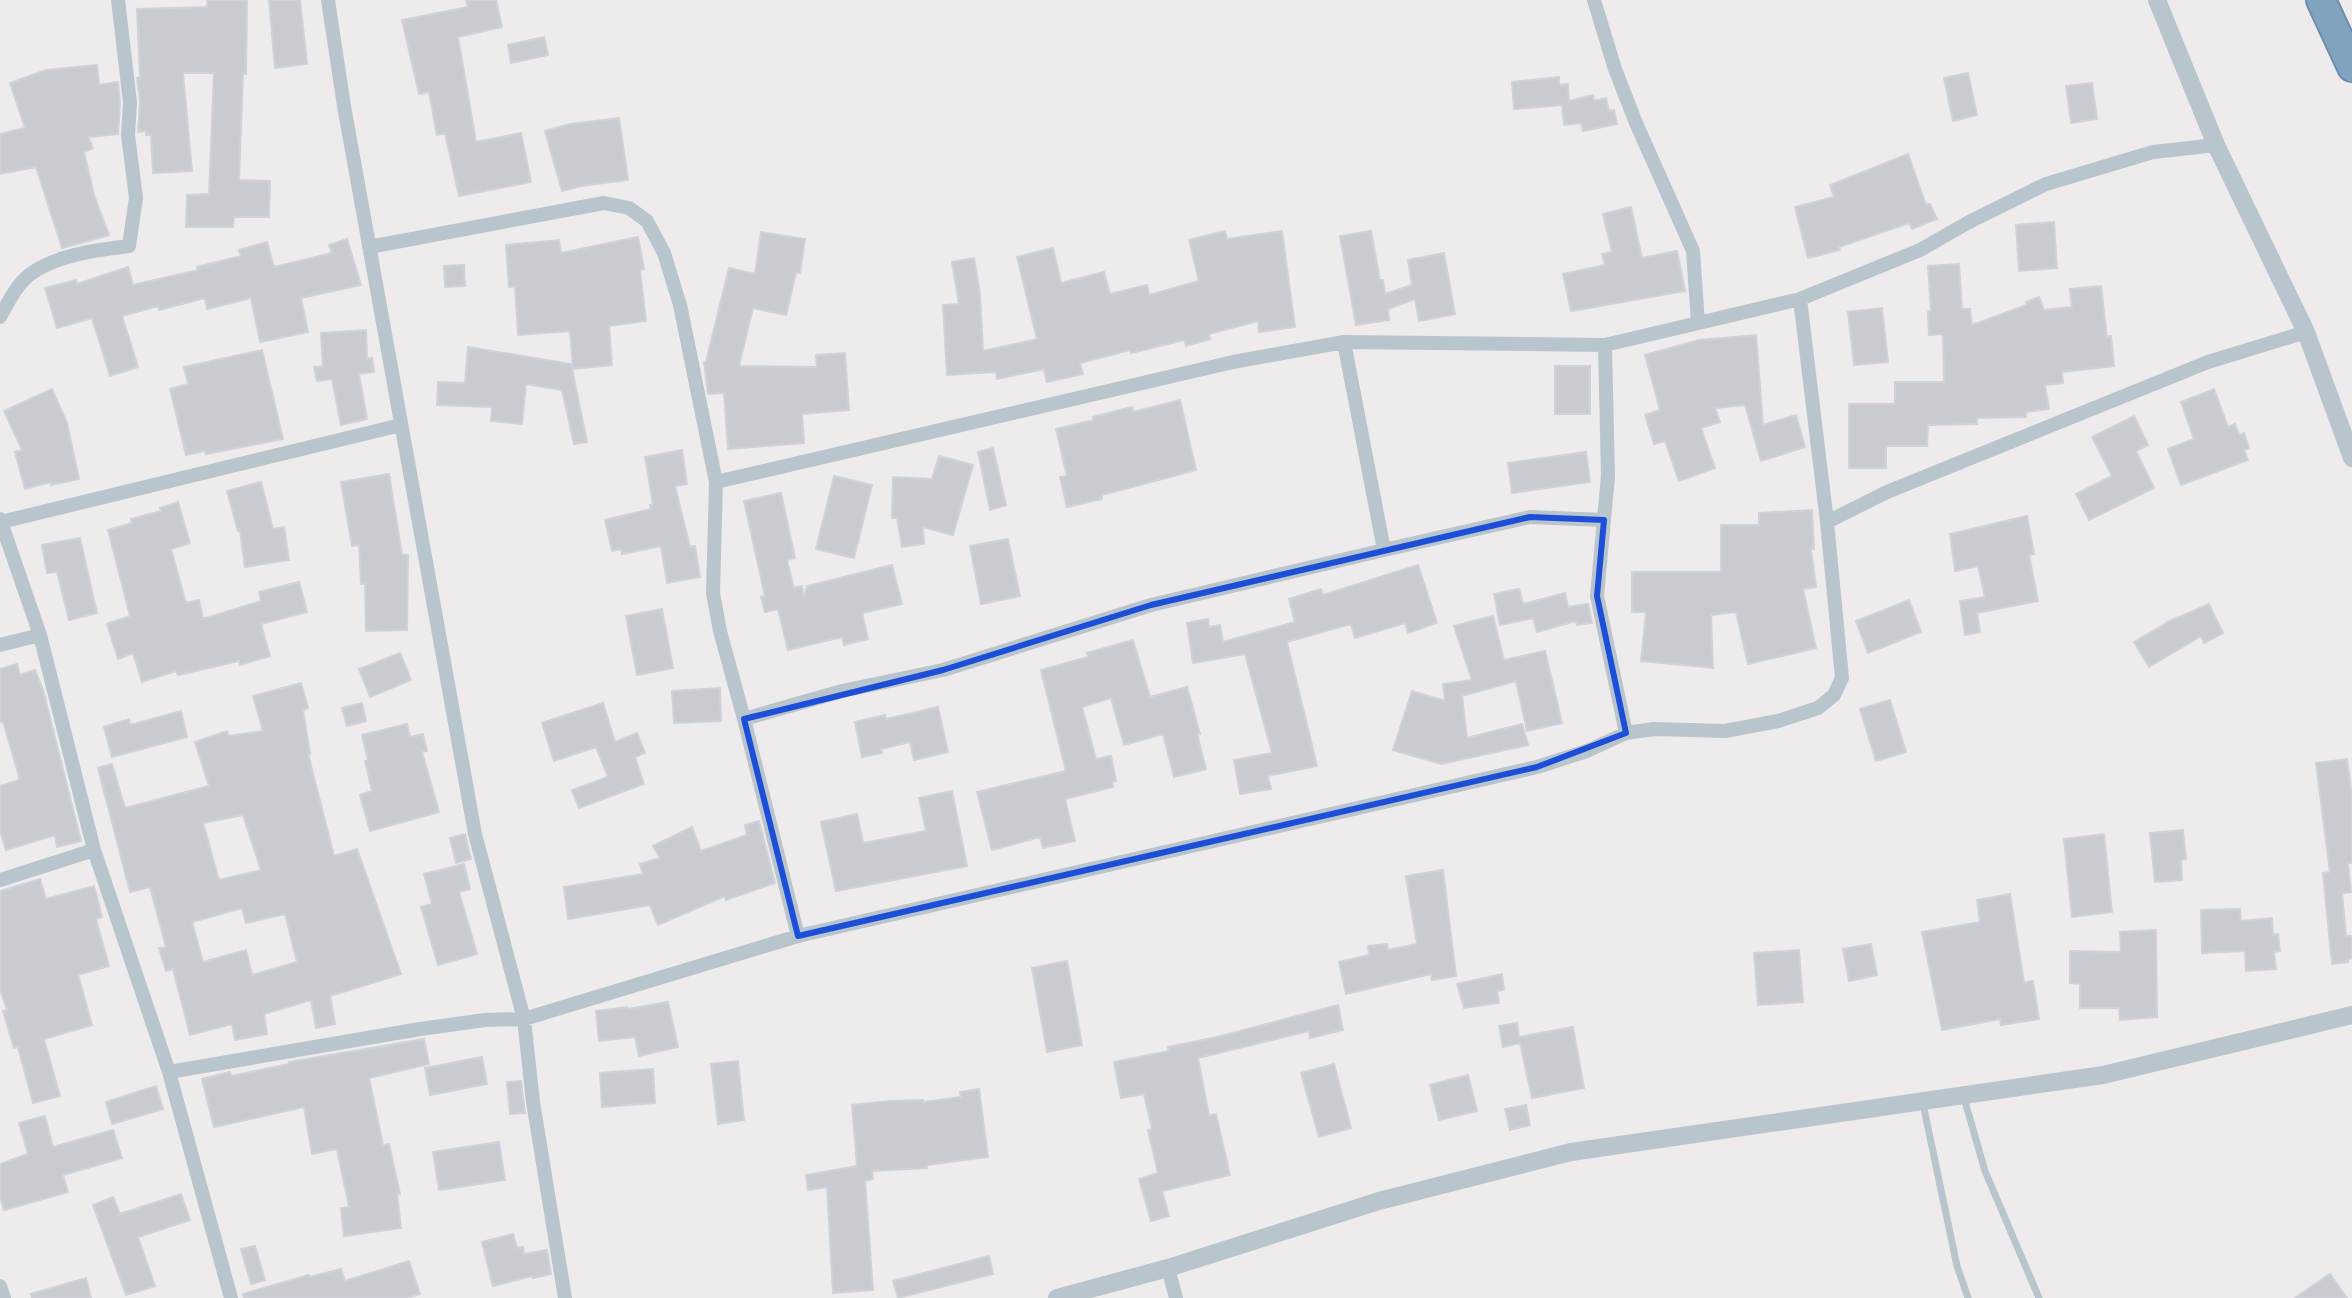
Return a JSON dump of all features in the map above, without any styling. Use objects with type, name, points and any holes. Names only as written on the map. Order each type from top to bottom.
[{"type":"highway","points":[[2321,0],[2352,67]]},
{"type":"street","points":[[0,317],[16,288],[40,268],[98,250],[129,246],[136,198],[128,135],[130,102],[118,0]]},
{"type":"street","points":[[328,0],[369,247],[475,834],[524,1019],[533,1102],[565,1298]]},
{"type":"street","points":[[1594,0],[1615,69],[1636,123],[1693,251],[1698,323]]},
{"type":"street","points":[[2157,0],[2216,145],[2306,332],[2352,458]]},
{"type":"street","points":[[716,482],[1233,362],[1344,342],[1605,345],[1800,299],[1920,250],[2046,184],[2153,152],[2216,145]]},
{"type":"street","points":[[369,247],[604,203],[629,208],[647,221],[664,253],[680,305],[716,482],[713,593],[720,631],[798,936]]},
{"type":"street","points":[[169,1072],[420,1029],[485,1020],[524,1019],[798,936],[1537,767],[1587,751],[1626,733],[1654,729],[1725,731],[1818,708],[1834,695],[1842,678],[1800,299]]},
{"type":"street","points":[[1827,522],[1887,492],[2193,368],[2306,332]]},
{"type":"street","points":[[1344,342],[1384,550]]},
{"type":"street","points":[[1605,345],[1608,476],[1597,596],[1626,733]]},
{"type":"street","points":[[231,1298],[169,1072],[94,850],[40,635],[0,520],[401,425]]},
{"type":"street","points":[[744,719],[842,691],[943,670],[1151,605],[1384,550],[1530,517],[1604,520]]},
{"type":"street","points":[[0,645],[40,635]]},
{"type":"street","points":[[0,880],[94,850]]},
{"type":"street","points":[[1057,1298],[1168,1268],[1379,1201],[1571,1152],[2103,1075],[2352,1015]]},
{"type":"street","points":[[1168,1268],[1176,1298]]},
{"type":"street","points":[[0,1286],[4,1298]]},
{"type":"lane","points":[[1963,1096],[1985,1171],[2039,1298]]},
{"type":"lane","points":[[1922,1102],[1957,1266],[1968,1298]]},
{"type":"highlighted area","points":[[1530,517],[1604,520],[1597,596],[1626,733],[1537,767],[798,936],[744,719],[943,670],[1151,605],[1384,550]]},
{"type":"building","points":[[207,0],[247,0],[239,180],[270,181],[269,217],[234,217],[233,227],[186,227],[187,195],[209,194],[214,73],[183,73],[192,171],[153,173],[151,135],[146,135],[146,131],[138,132],[140,101],[137,78],[140,77],[137,9],[207,7]]},
{"type":"building","points":[[269,0],[300,0],[307,64],[275,68]]},
{"type":"building","points":[[466,0],[496,0],[502,27],[458,37],[476,142],[521,133],[531,182],[459,196],[445,133],[437,135],[429,92],[419,94],[402,20],[468,7]]},
{"type":"building","points":[[544,37],[548,55],[511,63],[508,45]]},
{"type":"building","points":[[97,65],[99,85],[118,82],[120,102],[118,134],[88,137],[93,148],[84,152],[94,195],[109,235],[62,248],[36,167],[0,174],[0,134],[25,128],[10,83],[46,70]]},
{"type":"building","points":[[1968,73],[1977,115],[1953,121],[1944,78]]},
{"type":"building","points":[[1559,77],[1559,85],[1568,84],[1569,101],[1593,95],[1594,101],[1606,98],[1609,111],[1614,110],[1617,124],[1583,131],[1581,123],[1564,125],[1562,105],[1514,109],[1512,82]]},
{"type":"building","points":[[2092,83],[2097,119],[2071,123],[2066,86]]},
{"type":"building","points":[[619,118],[628,180],[562,191],[545,131],[570,124]]},
{"type":"building","points":[[1908,154],[1926,205],[1930,204],[1937,219],[1912,229],[1909,223],[1839,247],[1840,250],[1808,258],[1795,207],[1834,197],[1830,185]]},
{"type":"building","points":[[1631,207],[1642,258],[1677,251],[1685,291],[1571,311],[1563,274],[1605,265],[1602,254],[1612,252],[1603,214]]},
{"type":"building","points":[[2054,222],[2057,268],[2019,271],[2016,225]]},
{"type":"building","points":[[1225,231],[1227,239],[1282,231],[1295,327],[1259,332],[1258,321],[1209,334],[1210,339],[1186,346],[1184,340],[1080,363],[1083,374],[1047,382],[1044,369],[997,379],[996,372],[947,375],[943,305],[959,304],[952,262],[974,258],[980,294],[983,351],[1037,339],[1017,257],[1053,248],[1061,283],[1104,272],[1110,294],[1147,285],[1149,295],[1199,281],[1189,240]]},
{"type":"building","points":[[1371,231],[1385,294],[1412,285],[1408,260],[1444,253],[1455,314],[1419,321],[1415,299],[1388,309],[1389,320],[1356,325],[1340,236]]},
{"type":"building","points":[[761,232],[805,239],[800,273],[796,273],[786,315],[753,308],[739,366],[817,367],[816,355],[845,353],[849,410],[802,414],[804,443],[728,449],[724,393],[708,394],[704,362],[729,268],[755,274]]},
{"type":"building","points":[[638,237],[644,269],[640,270],[646,321],[609,326],[612,365],[573,369],[570,331],[518,335],[515,286],[509,287],[506,245],[559,240],[561,253]]},
{"type":"building","points":[[347,239],[361,285],[301,298],[308,332],[260,342],[251,298],[207,309],[205,298],[159,310],[158,306],[122,316],[138,367],[110,376],[92,318],[57,328],[45,288],[76,280],[77,284],[128,267],[133,285],[198,270],[197,267],[241,256],[239,250],[267,242],[274,267],[332,253],[329,245]]},
{"type":"building","points":[[1959,264],[1962,309],[1970,309],[1972,325],[2027,305],[2026,302],[2039,297],[2044,310],[2072,307],[2070,289],[2101,286],[2114,366],[2062,372],[2063,383],[2045,385],[2049,409],[2026,412],[2026,417],[1977,418],[1977,424],[1928,425],[1927,446],[1886,446],[1886,468],[1849,468],[1849,404],[1895,404],[1895,382],[1944,382],[1943,334],[1929,335],[1928,266]]},
{"type":"building","points":[[464,265],[465,286],[445,287],[444,266]]},
{"type":"building","points":[[1882,308],[1888,362],[1854,365],[1848,312]]},
{"type":"building","points":[[366,330],[367,359],[372,358],[374,372],[359,374],[367,419],[341,425],[332,379],[317,381],[314,367],[323,366],[321,333]]},
{"type":"building","points":[[1756,335],[1763,425],[1796,415],[1805,447],[1761,461],[1745,405],[1715,408],[1720,422],[1701,428],[1715,468],[1679,481],[1665,441],[1654,444],[1645,415],[1660,410],[1645,355],[1699,340]]},
{"type":"building","points":[[468,347],[571,364],[587,442],[574,444],[562,390],[526,384],[522,424],[491,421],[492,407],[437,405],[438,382],[465,383]]},
{"type":"building","points":[[262,350],[283,439],[186,455],[170,389],[188,384],[184,367]]},
{"type":"building","points":[[1555,366],[1590,366],[1590,414],[1555,414]]},
{"type":"building","points":[[52,389],[67,423],[79,479],[25,489],[15,452],[22,450],[4,411]]},
{"type":"building","points":[[2214,389],[2228,427],[2235,424],[2239,435],[2244,433],[2249,448],[2244,450],[2248,460],[2181,485],[2168,449],[2194,439],[2181,402]]},
{"type":"building","points":[[1180,400],[1196,470],[1067,507],[1060,477],[1067,476],[1056,429],[1132,407],[1133,412]]},
{"type":"building","points":[[2134,416],[2148,445],[2136,451],[2154,488],[2089,520],[2076,494],[2112,476],[2092,437]]},
{"type":"building","points":[[993,448],[1006,505],[990,510],[978,452]]},
{"type":"building","points":[[682,450],[687,484],[675,486],[690,547],[695,546],[700,577],[667,583],[661,546],[622,554],[621,549],[612,551],[605,520],[651,509],[650,505],[653,504],[645,457]]},
{"type":"building","points":[[1586,452],[1590,482],[1512,493],[1508,463]]},
{"type":"building","points":[[939,456],[973,465],[953,535],[923,527],[924,544],[902,547],[897,518],[892,518],[893,477],[932,479]]},
{"type":"building","points":[[389,474],[402,555],[408,555],[407,630],[366,631],[365,584],[361,584],[359,545],[352,546],[341,482]]},
{"type":"building","points":[[834,476],[872,485],[854,558],[816,549]]},
{"type":"building","points":[[261,482],[273,529],[284,527],[289,560],[245,567],[240,531],[227,491]]},
{"type":"building","points":[[781,493],[795,558],[787,560],[794,588],[802,586],[804,598],[807,586],[892,565],[902,604],[862,613],[868,639],[844,645],[842,637],[788,650],[778,609],[765,612],[761,597],[765,596],[744,501]]},
{"type":"building","points":[[178,502],[190,543],[171,549],[186,603],[199,600],[203,619],[261,601],[259,592],[299,582],[307,612],[261,624],[270,656],[240,665],[239,661],[178,675],[176,671],[142,682],[133,653],[118,659],[107,624],[130,616],[108,530],[132,523],[131,519],[161,511],[160,508]]},
{"type":"building","points":[[1812,510],[1814,549],[1811,549],[1816,587],[1803,589],[1816,648],[1748,664],[1736,612],[1711,615],[1713,668],[1641,661],[1646,612],[1632,612],[1632,572],[1721,572],[1721,525],[1759,525],[1759,513]]},
{"type":"building","points":[[2027,516],[2034,554],[2029,555],[2038,601],[1977,613],[1980,632],[1965,635],[1960,601],[1985,597],[1978,566],[1955,571],[1950,534]]},
{"type":"building","points":[[80,538],[97,613],[69,620],[57,572],[47,573],[42,545]]},
{"type":"building","points":[[1008,539],[1020,596],[981,604],[970,546]]},
{"type":"building","points":[[1418,565],[1437,623],[1408,633],[1405,623],[1355,638],[1351,624],[1287,642],[1317,766],[1268,776],[1271,789],[1240,794],[1234,760],[1272,753],[1245,654],[1193,663],[1187,623],[1208,619],[1209,627],[1220,625],[1223,642],[1295,622],[1289,599],[1321,589],[1323,595]]},
{"type":"building","points":[[1519,589],[1523,604],[1565,593],[1568,607],[1588,604],[1592,623],[1577,625],[1576,621],[1537,632],[1533,618],[1500,625],[1494,594]]},
{"type":"building","points":[[1909,600],[1921,632],[1868,653],[1856,621]]},
{"type":"building","points":[[2209,604],[2223,633],[2204,643],[2201,636],[2149,667],[2134,642],[2170,621]]},
{"type":"building","points":[[662,609],[673,668],[637,675],[626,616]]},
{"type":"building","points":[[1493,616],[1504,660],[1545,651],[1562,723],[1527,731],[1516,681],[1462,696],[1467,738],[1522,724],[1528,745],[1441,764],[1393,750],[1412,691],[1445,701],[1443,684],[1472,680],[1454,626]]},
{"type":"building","points":[[1133,640],[1150,697],[1187,687],[1206,769],[1174,777],[1163,734],[1124,745],[1111,698],[1082,707],[1096,759],[1111,756],[1116,781],[1112,782],[1113,787],[1065,799],[1075,841],[1043,848],[1040,837],[992,850],[977,792],[1066,771],[1041,670]]},
{"type":"building","points":[[400,653],[411,680],[370,697],[359,669]]},
{"type":"building","points":[[17,664],[20,675],[35,670],[43,690],[81,841],[57,847],[55,835],[6,850],[0,831],[0,786],[19,780],[19,776],[3,722],[0,722],[0,669]]},
{"type":"building","points":[[301,683],[308,708],[303,710],[308,754],[334,856],[357,849],[401,974],[330,996],[335,1024],[316,1028],[311,1000],[264,1014],[267,1034],[235,1040],[232,1024],[190,1035],[173,969],[166,971],[159,948],[166,947],[150,887],[130,892],[98,768],[112,764],[125,808],[209,786],[195,742],[227,731],[229,736],[263,731],[253,696]],"holes":[[[243,815],[261,870],[219,880],[203,823]],[[242,908],[246,923],[285,914],[297,962],[252,975],[246,950],[203,962],[192,922]]]},
{"type":"building","points":[[720,688],[721,721],[674,723],[672,691]]},
{"type":"building","points":[[1890,700],[1906,752],[1876,761],[1860,709]]},
{"type":"building","points":[[362,703],[366,721],[347,726],[342,708]]},
{"type":"building","points":[[603,703],[615,742],[637,733],[645,753],[635,757],[644,784],[579,808],[572,790],[608,777],[596,747],[554,761],[542,723]]},
{"type":"building","points":[[938,707],[948,752],[914,760],[910,742],[862,757],[855,722],[885,715],[886,719]]},
{"type":"building","points":[[181,711],[187,737],[112,757],[104,727],[129,719],[130,725]]},
{"type":"building","points":[[407,724],[410,737],[423,734],[427,751],[422,752],[439,812],[370,831],[360,795],[372,791],[362,735]]},
{"type":"building","points":[[2347,759],[2352,797],[2352,863],[2348,863],[2351,892],[2342,893],[2346,936],[2352,936],[2352,958],[2348,962],[2332,964],[2323,873],[2330,872],[2316,763]]},
{"type":"building","points":[[952,791],[967,866],[836,891],[821,822],[857,814],[863,843],[926,831],[919,798]]},
{"type":"building","points":[[759,821],[775,883],[726,900],[725,896],[658,925],[650,905],[568,919],[564,887],[643,874],[640,864],[660,858],[653,846],[692,827],[701,851],[747,835],[745,825]]},
{"type":"building","points":[[2183,830],[2186,859],[2181,860],[2182,880],[2155,882],[2150,833]]},
{"type":"building","points":[[465,834],[471,859],[456,863],[450,838]]},
{"type":"building","points":[[2104,834],[2112,912],[2072,917],[2064,839]]},
{"type":"building","points":[[464,864],[470,889],[459,892],[477,954],[438,965],[421,907],[432,904],[424,874]]},
{"type":"building","points":[[1443,870],[1456,976],[1432,980],[1431,974],[1346,994],[1339,962],[1369,955],[1368,946],[1387,944],[1388,950],[1417,944],[1406,876]]},
{"type":"building","points":[[40,879],[46,899],[94,886],[102,917],[96,919],[109,966],[78,975],[92,1025],[44,1039],[60,1096],[33,1103],[18,1047],[14,1048],[3,1011],[7,1010],[0,989],[0,891]]},
{"type":"building","points":[[2010,894],[2024,983],[2033,981],[2039,1019],[2001,1025],[2000,1019],[1942,1030],[1922,932],[1980,922],[1977,900]]},
{"type":"building","points":[[2240,909],[2241,921],[2272,918],[2273,935],[2278,934],[2280,951],[2274,952],[2276,969],[2246,971],[2245,951],[2202,953],[2201,910]]},
{"type":"building","points":[[2156,930],[2157,1017],[2120,1020],[2119,1008],[2080,1008],[2080,984],[2070,983],[2070,951],[2121,952],[2120,932]]},
{"type":"building","points":[[1871,944],[1877,975],[1849,981],[1843,949]]},
{"type":"building","points":[[1799,950],[1803,1002],[1758,1005],[1754,953]]},
{"type":"building","points":[[1067,961],[1082,1045],[1047,1052],[1032,968]]},
{"type":"building","points":[[1502,974],[1504,990],[1497,991],[1499,1003],[1464,1008],[1457,984]]},
{"type":"building","points":[[668,1002],[678,1047],[639,1056],[635,1037],[599,1041],[596,1011]]},
{"type":"building","points":[[1338,1005],[1343,1030],[1310,1038],[1309,1031],[1198,1058],[1209,1116],[1216,1114],[1230,1175],[1162,1191],[1169,1216],[1151,1221],[1139,1179],[1158,1173],[1144,1094],[1121,1098],[1114,1062],[1169,1051],[1168,1047]]},
{"type":"building","points":[[1517,1023],[1519,1037],[1573,1027],[1584,1088],[1532,1098],[1520,1043],[1503,1047],[1499,1026]]},
{"type":"building","points":[[424,1039],[429,1064],[369,1078],[383,1145],[389,1144],[400,1194],[397,1194],[401,1228],[344,1236],[341,1208],[349,1207],[337,1149],[312,1154],[304,1107],[214,1127],[202,1079]]},
{"type":"building","points":[[482,1057],[487,1084],[430,1095],[425,1068]]},
{"type":"building","points":[[738,1061],[744,1120],[718,1124],[711,1064]]},
{"type":"building","points":[[1334,1064],[1351,1128],[1319,1137],[1301,1073]]},
{"type":"building","points":[[653,1069],[655,1103],[602,1107],[600,1073]]},
{"type":"building","points":[[1468,1075],[1477,1111],[1439,1120],[1430,1085]]},
{"type":"building","points":[[521,1081],[525,1113],[510,1114],[507,1082]]},
{"type":"building","points":[[156,1086],[163,1109],[112,1124],[106,1102]]},
{"type":"building","points":[[979,1089],[988,1157],[927,1165],[927,1168],[872,1171],[873,1179],[865,1181],[873,1290],[833,1293],[827,1187],[808,1190],[806,1175],[857,1166],[852,1105],[923,1102],[961,1097],[960,1092]]},
{"type":"building","points":[[1526,1105],[1530,1125],[1510,1130],[1505,1109]]},
{"type":"building","points":[[45,1116],[53,1147],[113,1130],[122,1158],[63,1175],[68,1192],[4,1210],[0,1197],[0,1164],[28,1154],[19,1123]]},
{"type":"building","points":[[499,1142],[505,1180],[439,1190],[433,1152]]},
{"type":"building","points":[[181,1194],[190,1220],[138,1237],[155,1286],[126,1295],[93,1205],[113,1197],[120,1214]]},
{"type":"building","points":[[513,1234],[517,1248],[523,1247],[524,1254],[547,1250],[551,1274],[493,1286],[482,1242]]},
{"type":"building","points":[[255,1246],[265,1280],[251,1284],[241,1249]]},
{"type":"building","points":[[989,1256],[993,1274],[898,1298],[893,1281]]},
{"type":"building","points":[[409,1261],[420,1294],[406,1298],[244,1298],[243,1294],[341,1269],[345,1281]]},
{"type":"building","points":[[2330,1274],[2347,1298],[2295,1298]]},
{"type":"building","points":[[86,1278],[91,1298],[32,1298],[31,1294]]}]
